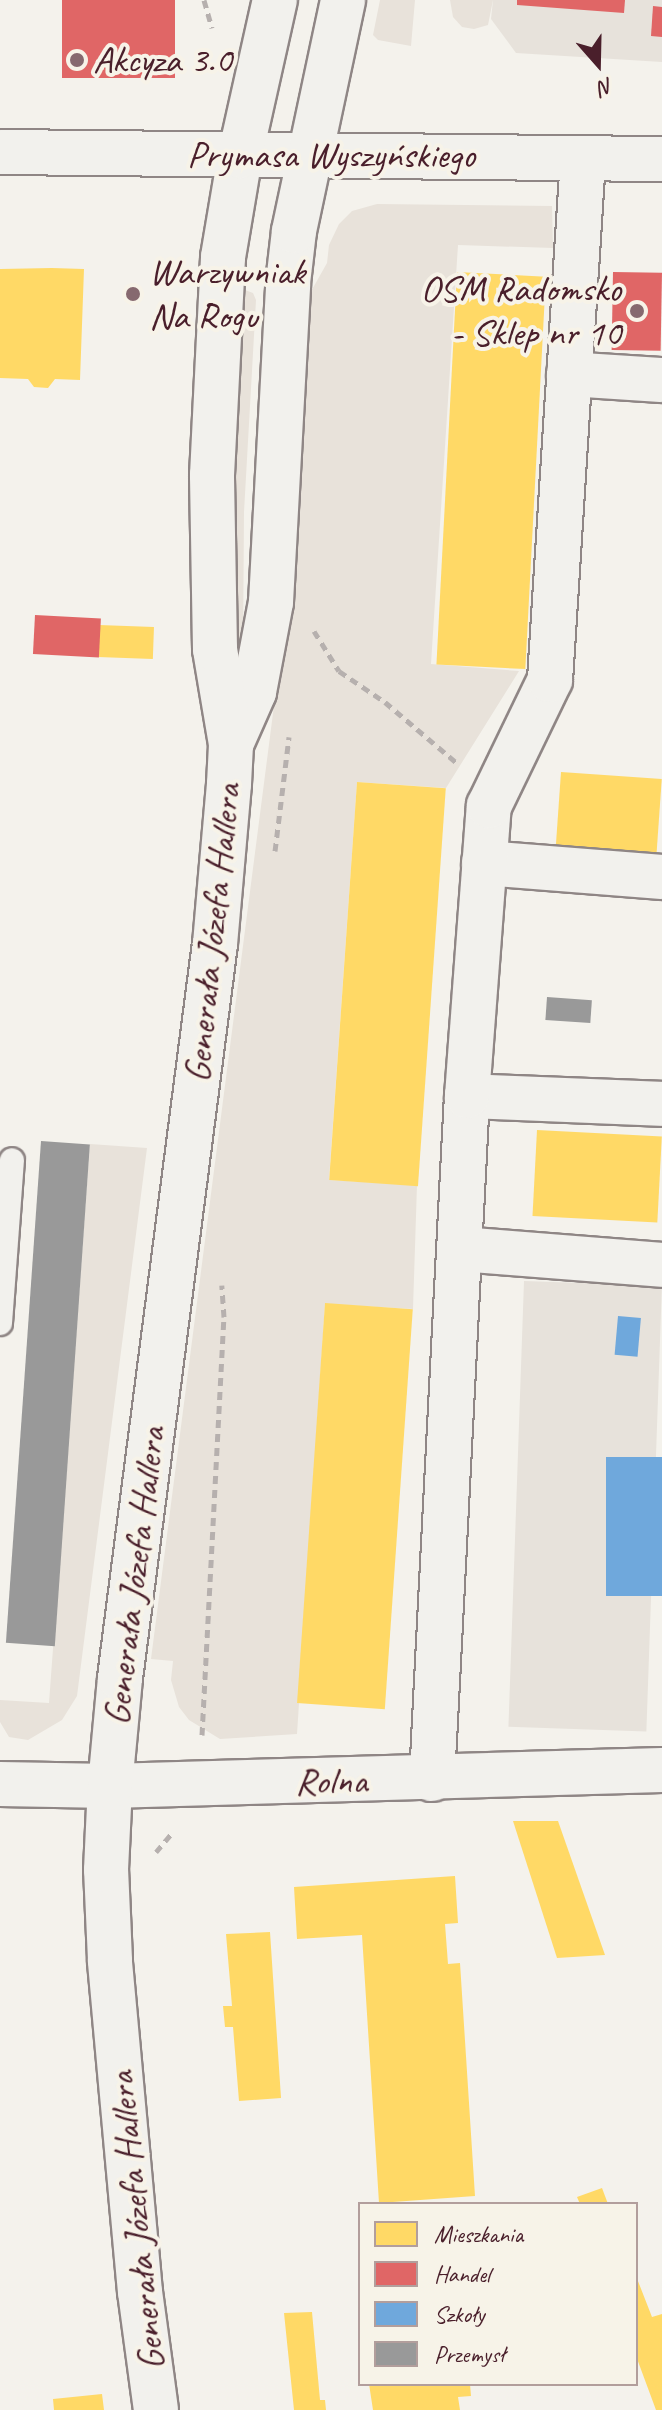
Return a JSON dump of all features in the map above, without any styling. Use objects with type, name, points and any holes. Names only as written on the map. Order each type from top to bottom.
[{"type":"street","name":"Generała Józefa Hallera","points":[[156,2410],[140,2292],[110,1960],[106,1870],[110,1786],[120,1678],[215,944],[231,744],[215,649],[212,475],[223,257],[240,156],[275,0]]},
{"type":"street","name":"Generała Józefa Hallera","points":[[231,744],[254,692],[271,602],[288,283],[308,158],[343,0]]},
{"type":"street","name":"Prymasa Wyszyńskiego","points":[[0,152],[308,158],[662,159]]},
{"type":"street","points":[[432,1779],[467,1096],[489,806],[550,680],[583,158]]},
{"type":"street","points":[[569,374],[662,380]]},
{"type":"street","points":[[484,863],[662,877]]},
{"type":"street","points":[[467,1096],[662,1104]]},
{"type":"street","points":[[460,1249],[662,1265]]},
{"type":"street","name":"Rolna","points":[[0,1784],[110,1786],[662,1770]]},
{"type":"lane","points":[[0,1323],[12,1160]]},
{"type":"path","points":[[204,0],[212,28]]},
{"type":"path","points":[[310,625],[339,671],[385,702],[469,772]]},
{"type":"path","points":[[200,1743],[224,1317],[222,1278]]},
{"type":"shaded area","points":[[380,0],[415,0],[411,46],[378,40],[373,35]]},
{"type":"shaded area","points":[[450,0],[493,0],[488,25],[474,29],[462,27],[453,17]]},
{"type":"shaded area","points":[[493,0],[662,0],[662,62],[516,53],[491,19]]},
{"type":"shaded area","points":[[377,204],[552,206],[553,248],[458,245],[431,664],[519,671],[446,788],[357,782],[329,1180],[417,1185],[413,1309],[325,1304],[297,1734],[220,1739],[189,1720],[179,1707],[171,1680],[173,1661],[151,1659],[284,628],[305,302],[327,263],[329,245],[339,224],[352,211]]},
{"type":"shaded area","points":[[245,290],[253,293],[256,300],[244,512],[243,647],[233,685],[229,559],[240,294]]},
{"type":"shaded area","points":[[90,1144],[147,1148],[77,1696],[62,1720],[28,1740],[9,1737],[0,1722],[0,1700],[49,1703]]},
{"type":"shaded area","points":[[524,1281],[662,1286],[646,1732],[508,1727]]},
{"type":"building: Mieszkania","points":[[0,269],[84,269],[80,380],[55,379],[48,388],[34,387],[28,379],[0,378]]},
{"type":"building: Mieszkania","points":[[457,272],[546,277],[525,669],[436,664]]},
{"type":"building: Mieszkania","points":[[99,625],[154,627],[153,659],[98,657]]},
{"type":"building: Mieszkania","points":[[561,772],[662,779],[656,867],[555,860]]},
{"type":"building: Mieszkania","points":[[357,782],[446,788],[418,1186],[329,1180]]},
{"type":"building: Mieszkania","points":[[537,1130],[662,1137],[657,1222],[532,1216]]},
{"type":"building: Mieszkania","points":[[325,1303],[413,1309],[385,1709],[297,1703]]},
{"type":"building: Mieszkania","points":[[513,1821],[558,1821],[605,1955],[557,1958]]},
{"type":"building: Mieszkania","points":[[455,1876],[458,1923],[445,1924],[448,1964],[460,1963],[475,2196],[379,2202],[362,1935],[297,1939],[294,1887]]},
{"type":"building: Mieszkania","points":[[270,1932],[281,2098],[239,2101],[233,2027],[225,2027],[223,2006],[232,2006],[226,1934]]},
{"type":"building: Mieszkania","points":[[602,2188],[607,2202],[579,2202],[577,2197]]},
{"type":"building: Mieszkania","points":[[638,2281],[652,2317],[662,2314],[662,2410],[656,2410],[638,2361]]},
{"type":"building: Mieszkania","points":[[312,2312],[320,2400],[325,2400],[326,2410],[294,2410],[284,2313]]},
{"type":"building: Mieszkania","points":[[369,2386],[470,2386],[471,2396],[458,2397],[460,2410],[373,2410]]},
{"type":"building: Mieszkania","points":[[102,2394],[104,2410],[54,2410],[53,2399]]},
{"type":"building: Handel","points":[[62,0],[175,0],[175,78],[62,78]]},
{"type":"building: Handel","points":[[517,0],[625,0],[624,13],[517,5]]},
{"type":"building: Handel","points":[[653,6],[662,7],[662,37],[651,36]]},
{"type":"building: Handel","name":"OSM Radomsko - Sklep nr 10","points":[[613,272],[662,273],[661,351],[612,350]]},
{"type":"building: Handel","points":[[35,615],[101,618],[99,657],[33,654]]},
{"type":"building: Szkoły","points":[[618,1316],[641,1318],[638,1357],[615,1355]]},
{"type":"building: Szkoły","points":[[606,1457],[662,1457],[662,1596],[606,1596]]},
{"type":"building: Przemysł","points":[[547,997],[592,1000],[590,1023],[545,1020]]},
{"type":"building: Przemysł","points":[[41,1141],[90,1144],[55,1646],[6,1643]]},
{"type":"place","name":"Akcyza 3.0","points":[[77,60]]},
{"type":"place","name":"Warzywniak Na Rogu","points":[[133,294]]},
{"type":"place","name":"OSM Radomsko - Sklep nr 10","points":[[637,311]]}]
